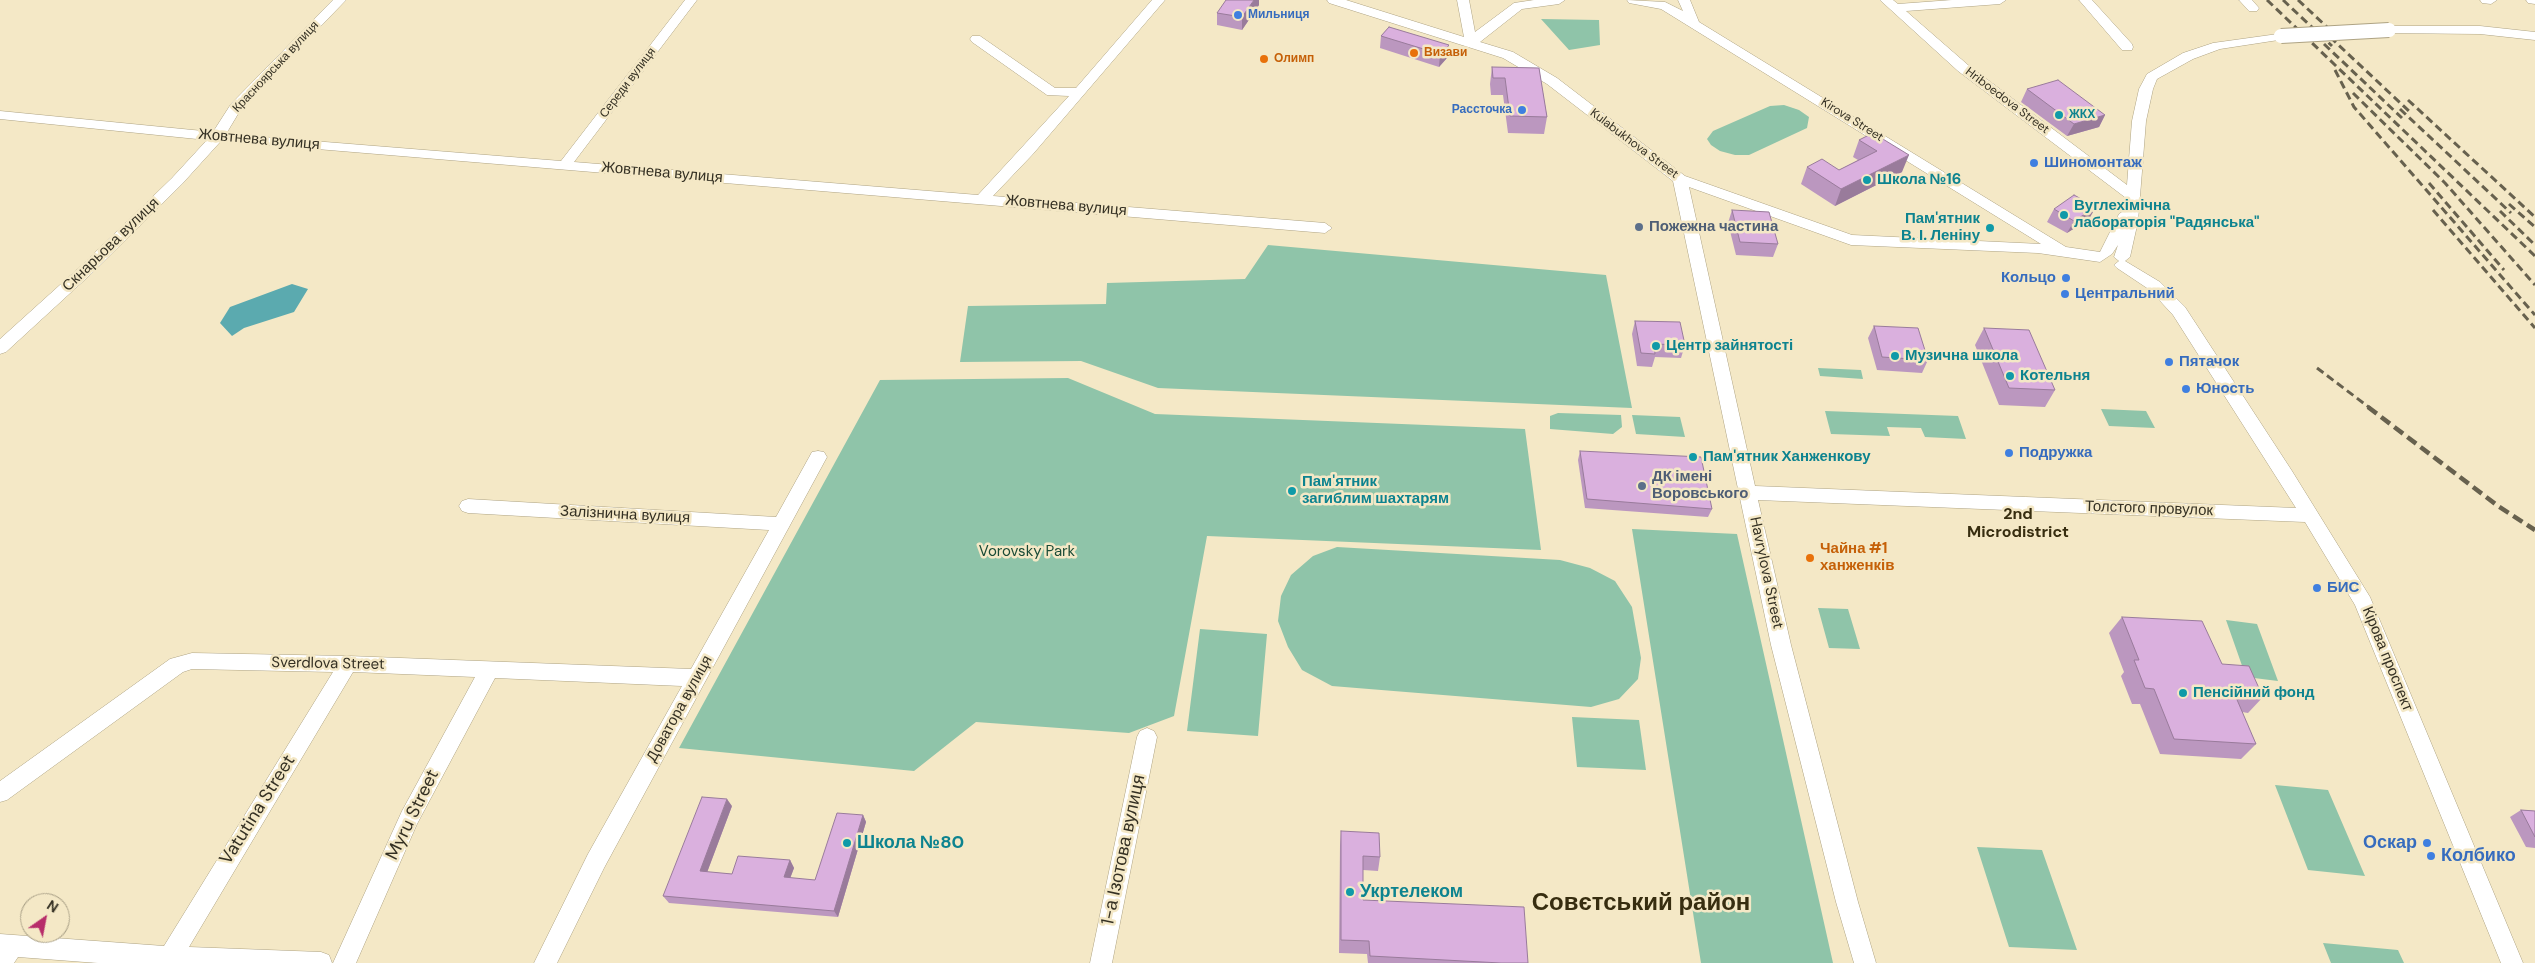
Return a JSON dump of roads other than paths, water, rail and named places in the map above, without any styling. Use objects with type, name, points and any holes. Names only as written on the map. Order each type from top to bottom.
[{"type":"street","name":"Красноярська вулиця","points":[[217,137],[236,107],[340,0]]},
{"type":"street","name":"Середи вулиця","points":[[565,165],[687,0]]},
{"type":"street","points":[[982,199],[1159,0]]},
{"type":"street","name":"Kulabukhova Street","points":[[1332,0],[1508,55],[1552,81],[1608,126],[1680,179],[1851,240],[2038,248],[2065,252],[2103,254],[2107,264],[2122,261]]},
{"type":"street","points":[[1463,0],[1471,43]]},
{"type":"street","points":[[1471,43],[1487,28],[1518,6],[1559,0]]},
{"type":"street","name":"Kirova Street","points":[[1633,0],[1671,3],[1694,24],[2065,252]]},
{"type":"street","points":[[1684,0],[1694,24]]},
{"type":"street","name":"Hriboedova Street","points":[[1886,0],[1964,68],[2134,197]]},
{"type":"street","points":[[1897,8],[2000,0]]},
{"type":"street","points":[[2085,0],[2126,48]]},
{"type":"street","points":[[2486,0],[2492,0]]},
{"type":"street","points":[[2122,261],[2134,197],[2134,159],[2138,121],[2146,90],[2152,77],[2188,56],[2218,46],[2281,36],[2389,30],[2480,30],[2535,36]]},
{"type":"street","points":[[976,39],[1052,92],[1078,92]]},
{"type":"street","name":"Жовтнева вулиця","points":[[0,115],[217,137],[1325,228]]},
{"type":"street","name":"Скнарьова вулиця","points":[[0,348],[86,270],[177,181],[217,137]]},
{"type":"street","name":"Havrylova Street","points":[[1680,179],[1781,644],[1840,876],[1865,963]]},
{"type":"street","points":[[2103,254],[2134,197]]},
{"type":"street","name":"Кірова проспект","points":[[2122,261],[2155,286],[2179,311],[2310,515],[2363,602],[2512,963]]},
{"type":"street","name":"Доватора вулиця","points":[[545,963],[596,861],[818,458]]},
{"type":"street","name":"Толстого провулок","points":[[1749,494],[1831,495],[2310,515]]},
{"type":"street","name":"Залізнична вулиця","points":[[468,506],[781,524]]},
{"type":"street","name":"Sverdlova Street","points":[[0,792],[177,665],[192,661],[348,664],[697,678]]},
{"type":"street","name":"Vatutina Street","points":[[168,960],[348,664]]},
{"type":"street","name":"Myru Street","points":[[344,963],[409,818],[489,670]]},
{"type":"street","name":"1-а Ізотова вулиця","points":[[1100,963],[1147,738]]},
{"type":"street","points":[[4,952],[168,960],[321,963]]},
{"type":"water","points":[[292,284],[308,289],[294,312],[244,328],[232,336],[220,323],[230,307]]},
{"type":"railway","points":[[2267,0],[2535,256]]},
{"type":"railway","points":[[2283,0],[2332,46]]},
{"type":"railway","points":[[2298,0],[2341,40]]},
{"type":"railway","points":[[2330,37],[2410,112]]},
{"type":"railway","points":[[2324,44],[2402,118]]},
{"type":"railway","points":[[2335,70],[2354,107],[2535,315]]},
{"type":"railway","points":[[2353,93],[2445,183],[2535,285]]},
{"type":"railway","points":[[2408,100],[2535,217]]},
{"type":"railway","points":[[2400,109],[2511,213]]},
{"type":"railway","points":[[2429,183],[2504,270]]},
{"type":"railway","points":[[2509,204],[2535,227]]},
{"type":"railway","points":[[2433,210],[2535,328]]},
{"type":"railway","points":[[2500,211],[2535,245]]},
{"type":"railway","points":[[2317,368],[2370,408]]},
{"type":"railway","points":[[2368,407],[2498,506],[2535,530]]},
{"type":"place","name":"Мильниця","points":[[1238,15]]},
{"type":"place","name":"Визави","points":[[1414,53]]},
{"type":"place","name":"Олимп","points":[[1264,59]]},
{"type":"place","name":"Рассточка","points":[[1522,110]]},
{"type":"place","name":"ЖКХ","points":[[2059,115]]},
{"type":"place","name":"Шиномонтаж","points":[[2034,163]]},
{"type":"place","name":"Школа №16","points":[[1867,180]]},
{"type":"place","name":"Вуглехімічна лабораторія \"Радянська\"","points":[[2064,215]]},
{"type":"place","name":"Пожежна частина","points":[[1639,227]]},
{"type":"place","name":"Пам'ятник В. І. Леніну","points":[[1990,228]]},
{"type":"place","name":"Кольцо","points":[[2066,278]]},
{"type":"place","name":"Центральний","points":[[2065,294]]},
{"type":"place","name":"Центр зайнятості","points":[[1656,346]]},
{"type":"place","name":"Музична школа","points":[[1895,356]]},
{"type":"place","name":"Пятачок","points":[[2169,362]]},
{"type":"place","name":"Котельня","points":[[2010,376]]},
{"type":"place","name":"Юность","points":[[2186,389]]},
{"type":"place","name":"Подружка","points":[[2009,453]]},
{"type":"place","name":"Пам'ятник Ханженкову","points":[[1693,457]]},
{"type":"place","name":"ДК імені Воровського","points":[[1642,486]]},
{"type":"place","name":"Пам'ятник загиблим шахтарям","points":[[1292,491]]},
{"type":"place","name":"Чайна #1 ханженків","points":[[1810,558]]},
{"type":"place","name":"БИС","points":[[2317,588]]},
{"type":"place","name":"Пенсійний фонд","points":[[2183,693]]},
{"type":"place","name":"Школа №80","points":[[847,843]]},
{"type":"place","name":"Оскар","points":[[2427,843]]},
{"type":"place","name":"Колбико","points":[[2431,856]]},
{"type":"place","name":"Укртелеком","points":[[1350,892]]},
{"type":"district","name":"2nd Microdistrict","points":[[2018,524]]},
{"type":"district","name":"Совєтський район","points":[[1641,904]]},
{"type":"park label","name":"Vorovsky Park","points":[[1027,552]]}]
